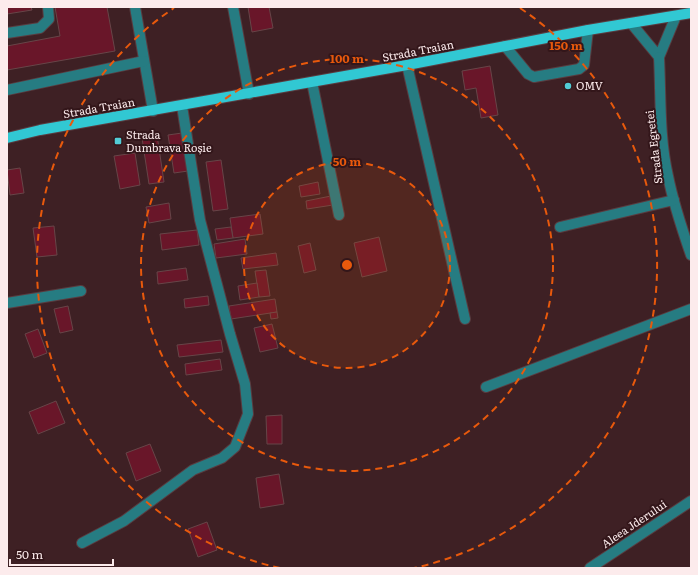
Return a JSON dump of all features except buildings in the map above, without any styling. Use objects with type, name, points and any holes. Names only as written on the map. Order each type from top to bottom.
[{"type":"main road","name":"Strada Traian","points":[[7,138],[40,130],[249,94],[588,30],[691,13]]},
{"type":"street","points":[[7,34],[40,28],[49,19],[48,7]]},
{"type":"street","points":[[135,7],[153,111]]},
{"type":"street","points":[[233,7],[249,94]]},
{"type":"street","name":"Strada Egretei","points":[[676,16],[659,57],[662,131],[668,175],[691,255]]},
{"type":"street","points":[[631,24],[659,57]]},
{"type":"street","points":[[505,46],[528,74],[534,77],[579,69],[584,65],[588,30]]},
{"type":"street","points":[[7,90],[144,61]]},
{"type":"street","points":[[407,65],[465,319]]},
{"type":"street","points":[[312,82],[339,215]]},
{"type":"street","points":[[82,542],[124,521],[193,470],[222,458],[235,447],[248,414],[245,384],[230,334],[200,220],[182,106]]},
{"type":"street","points":[[560,227],[674,200]]},
{"type":"street","points":[[7,302],[81,291]]},
{"type":"street","points":[[486,387],[691,309]]},
{"type":"street","name":"Aleea Jderului","points":[[590,568],[691,501]]},
{"type":"place","name":"OMV","points":[[568,86]]},
{"type":"place","name":"Strada Dumbrava Roșie","points":[[118,141]]}]
